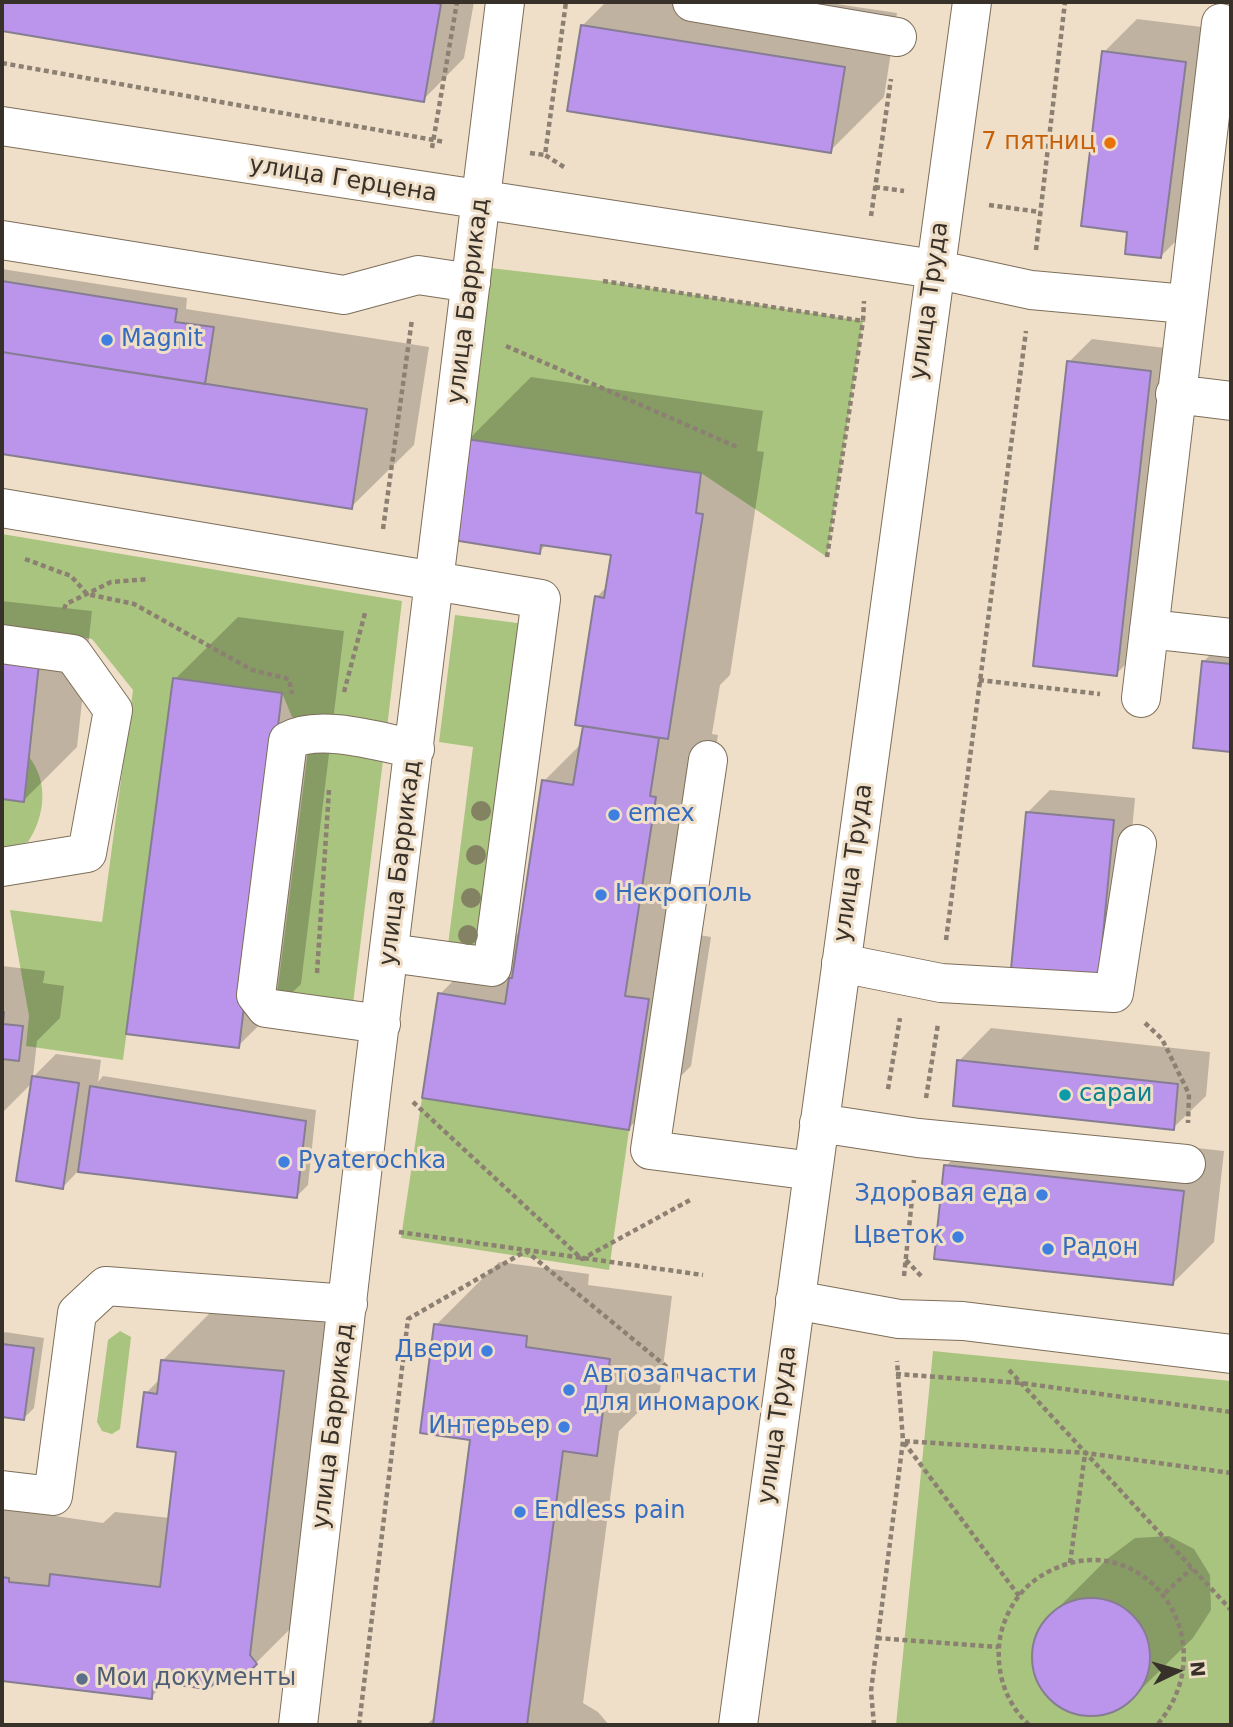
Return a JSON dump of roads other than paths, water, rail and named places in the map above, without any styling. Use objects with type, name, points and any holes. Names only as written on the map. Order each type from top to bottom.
[{"type":"street","name":"улица Баррикад","points":[[298,1725],[505,2]]},
{"type":"street","points":[[692,2],[897,37]]},
{"type":"street","name":"улица Труда","points":[[738,1725],[972,2]]},
{"type":"street","points":[[1140,698],[1186,304],[1225,16]]},
{"type":"street","name":"улица Герцена","points":[[2,126],[934,269],[1031,290],[1186,304]]},
{"type":"street","points":[[2,240],[344,295],[418,275],[471,283]]},
{"type":"street","points":[[1175,394],[1231,401]]},
{"type":"street","points":[[2,508],[541,599],[492,967],[390,953]]},
{"type":"street","points":[[1149,629],[1231,638]]},
{"type":"street","points":[[2,645],[73,654],[113,710],[87,853],[2,867]]},
{"type":"street","points":[[381,1024],[266,1008],[256,995],[288,741],[317,734],[415,749]]},
{"type":"street","points":[[708,760],[650,1150],[813,1171]]},
{"type":"street","points":[[841,963],[941,994],[1114,993],[1137,844]]},
{"type":"street","points":[[819,1123],[920,1128],[1186,1164]]},
{"type":"street","points":[[2,1490],[53,1496],[77,1314],[106,1286],[348,1304]]},
{"type":"street","points":[[795,1300],[899,1320],[963,1321],[1231,1354]]},
{"type":"place","name":"7 пятниц","points":[[1110,143]]},
{"type":"place","name":"Magnit","points":[[107,340]]},
{"type":"place","name":"emex","points":[[614,815]]},
{"type":"place","name":"Некрополь","points":[[601,895]]},
{"type":"place","name":"сараи","points":[[1065,1095]]},
{"type":"place","name":"Pyaterochka","points":[[284,1162]]},
{"type":"place","name":"Здоровая еда","points":[[1042,1195]]},
{"type":"place","name":"Цветок","points":[[958,1237]]},
{"type":"place","name":"Радон","points":[[1048,1249]]},
{"type":"place","name":"Двери","points":[[487,1351]]},
{"type":"place","name":"Автозапчасти для иномарок","points":[[569,1390]]},
{"type":"place","name":"Интерьер","points":[[564,1427]]},
{"type":"place","name":"Endless pain","points":[[520,1512]]},
{"type":"place","name":"Мои документы","points":[[82,1679]]}]
